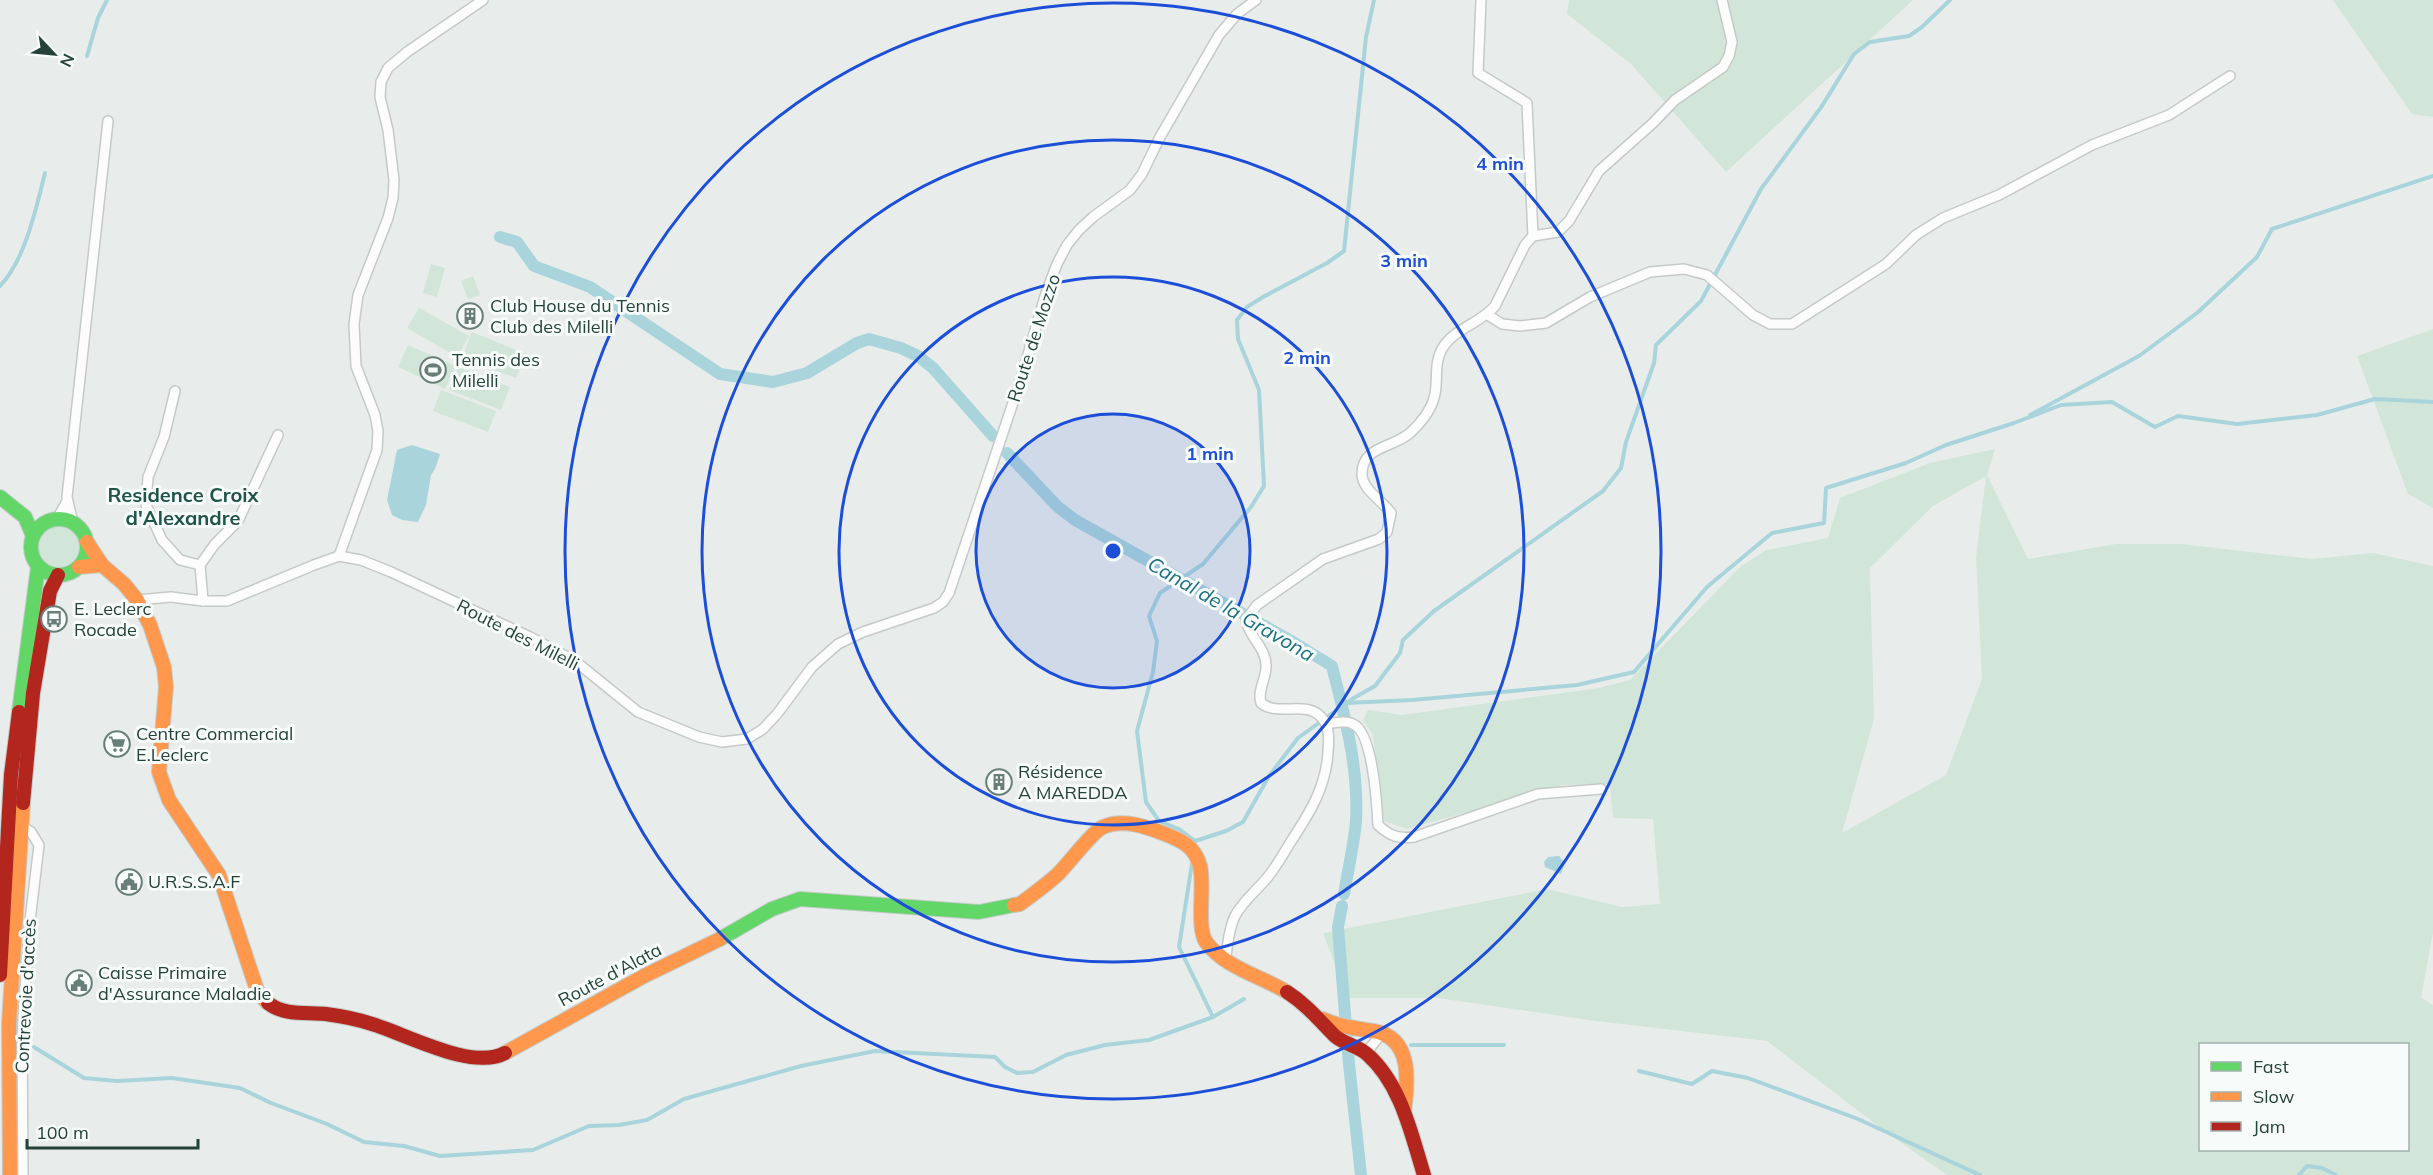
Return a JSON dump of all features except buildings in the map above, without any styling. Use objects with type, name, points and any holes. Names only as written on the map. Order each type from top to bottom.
[{"type":"street","points":[[137,600],[171,597],[227,601],[339,556],[377,450],[378,431],[375,415],[356,366],[354,324],[358,295],[393,198],[394,180],[388,130],[380,96],[381,82],[388,68],[407,52],[483,0]]},
{"type":"street","name":"Route de Mozzo","points":[[949,593],[1057,264],[1067,245],[1079,230],[1130,190],[1142,174],[1160,137],[1219,35],[1237,14],[1256,0]]},
{"type":"street","points":[[1481,0],[1478,73],[1527,103],[1533,236]]},
{"type":"street","points":[[1226,961],[1230,927],[1236,914],[1268,876],[1313,809],[1321,791],[1328,759],[1329,739],[1326,724],[1320,715],[1303,709],[1276,710],[1261,703],[1259,695],[1267,666],[1265,655],[1248,629],[1246,620],[1257,605],[1323,559],[1371,542],[1387,532],[1391,513],[1364,483],[1362,473],[1365,460],[1373,451],[1410,434],[1426,413],[1434,398],[1437,363],[1442,349],[1453,335],[1488,315],[1495,306],[1525,245],[1533,236],[1558,232],[1569,220],[1599,171],[1653,123],[1675,99],[1723,67],[1729,56],[1732,42],[1722,0]]},
{"type":"street","points":[[1488,315],[1502,324],[1520,326],[1546,323],[1590,297],[1650,272],[1684,269],[1707,275],[1753,315],[1762,320],[1781,326],[1792,324],[1886,264],[1916,235],[1943,218],[1999,195],[2092,145],[2169,115],[2230,76]]},
{"type":"street","points":[[73,523],[67,501],[108,121]]},
{"type":"street","points":[[175,391],[164,437],[148,477],[146,506],[162,540],[180,560],[200,565]]},
{"type":"street","points":[[203,601],[200,565],[214,544],[238,521],[278,435]]},
{"type":"street","points":[[0,497],[25,517],[43,524]]},
{"type":"street","points":[[57,519],[67,501]]},
{"type":"street","points":[[0,975],[11,775],[38,567],[31,552],[33,536],[25,517]]},
{"type":"street","points":[[33,536],[43,524],[57,519],[73,523],[79,528],[87,542],[87,551],[79,567]]},
{"type":"street","name":"Route d'Alata","points":[[87,542],[102,565],[124,584],[137,600],[150,626],[164,667],[166,687],[159,772],[169,800],[219,875],[258,993],[266,1003],[277,1010],[292,1013],[316,1013],[370,1022],[467,1057],[495,1058],[645,976],[696,952],[772,909],[800,899],[979,912],[1020,904],[1057,875],[1102,826],[1121,823],[1148,827],[1183,841],[1191,847],[1198,857],[1202,873],[1201,907],[1204,939],[1226,961],[1274,984],[1303,1002],[1315,1015]]},
{"type":"street","name":"Route des Milelli","points":[[339,556],[361,560],[391,572],[530,637],[575,661],[638,712],[699,737],[722,742],[747,739],[763,729],[812,667],[838,644],[863,632],[934,608],[943,602],[949,593]]},
{"type":"street","points":[[38,567],[58,575],[66,574],[79,567],[102,565]]},
{"type":"street","points":[[10,1175],[9,1023],[22,826],[33,693],[50,591],[58,575]]},
{"type":"street","points":[[1326,724],[1353,723],[1362,730],[1372,764],[1378,825],[1388,834],[1400,839],[1414,837],[1538,794],[1600,789]]},
{"type":"street","name":"Contrevoie d'accès","points":[[22,826],[32,832],[39,845],[29,929],[22,1036],[23,1175]]},
{"type":"street","points":[[1315,1015],[1340,1027],[1382,1033],[1393,1039],[1405,1054],[1407,1088],[1404,1112]]},
{"type":"street","points":[[1315,1015],[1337,1038],[1366,1053],[1388,1077],[1404,1112],[1424,1175]]},
{"type":"street","points":[[1366,1053],[1382,1033]]},
{"type":"green space","points":[[1569,0],[1913,0],[1726,172],[1632,65],[1567,14]]},
{"type":"green space","points":[[2333,0],[2433,0],[2433,117],[2412,114]]},
{"type":"green space","points":[[431,264],[445,268],[437,297],[423,293]]},
{"type":"green space","points":[[473,276],[480,295],[468,299],[461,281]]},
{"type":"green space","points":[[419,308],[469,336],[457,357],[407,328]]},
{"type":"green space","points":[[2433,329],[2433,508],[2408,494],[2357,356]]},
{"type":"green space","points":[[472,332],[526,354],[516,378],[462,357]]},
{"type":"green space","points":[[408,345],[456,366],[445,389],[398,367]]},
{"type":"green space","points":[[458,367],[510,387],[501,410],[449,390]]},
{"type":"green space","points":[[441,390],[496,411],[488,432],[433,411]]},
{"type":"green space","points":[[1995,449],[1987,475],[2028,559],[2116,544],[2181,544],[2313,559],[2373,553],[2433,566],[2433,933],[2421,997],[2433,1005],[2433,1175],[1947,1175],[1886,1132],[1767,1041],[1596,1021],[1437,998],[1348,998],[1323,933],[1547,889],[1622,907],[1660,904],[1653,819],[1613,818],[1610,784],[1563,785],[1407,829],[1384,821],[1373,735],[1363,720],[1368,710],[1402,715],[1599,688],[1630,680],[1741,566],[1767,550],[1828,538],[1840,498],[1930,463]],"holes":[[[1986,476],[1976,557],[1982,679],[1946,775],[1842,833],[1874,719],[1870,568],[1933,506]]]},
{"type":"green space","points":[[59,526],[74,532],[80,547],[74,562],[59,568],[44,562],[38,547],[44,532]]},
{"type":"water","points":[[412,445],[440,454],[431,475],[426,505],[418,522],[402,520],[392,515],[387,500],[397,450]]},
{"type":"water","points":[[1559,856],[1565,863],[1561,874],[1545,867],[1544,862],[1548,857]]},
{"type":"waterway","points":[[87,56],[98,18],[107,0]]},
{"type":"waterway","points":[[1195,841],[1179,829],[1159,821],[1146,802],[1137,731],[1153,672],[1157,641],[1149,616],[1160,593],[1203,564],[1251,507],[1264,486],[1259,390],[1238,339],[1237,320],[1247,307],[1327,263],[1344,251],[1366,37],[1374,0]]},
{"type":"waterway","points":[[1195,841],[1226,831],[1243,822],[1269,776],[1298,738],[1352,699],[1375,686],[1400,653],[1403,640],[1434,611],[1603,491],[1621,468],[1626,442],[1654,363],[1656,345],[1701,301],[1761,189],[1822,106],[1854,54],[1870,42],[1909,36],[1922,27],[1950,0]]},
{"type":"waterway","points":[[0,286],[9,275],[23,248],[45,173]]},
{"type":"waterway","points":[[2030,415],[2139,356],[2197,313],[2257,257],[2272,229],[2433,176]]},
{"type":"waterway","name":"Canal de la Gravona","points":[[500,237],[517,242],[534,266],[590,287],[720,374],[773,382],[807,373],[857,343],[869,339],[901,348],[918,356],[933,368],[993,436]]},
{"type":"waterway","points":[[1346,703],[1412,700],[1577,685],[1634,672],[1707,587],[1772,533],[1824,523],[1826,488],[1906,463],[1946,445],[2061,405],[2112,402],[2155,427],[2178,416],[2237,424],[2317,415],[2375,399],[2433,402]]},
{"type":"waterway","name":"Canal de la Gravona","points":[[1007,453],[1058,507],[1075,520],[1332,666],[1350,743],[1355,782],[1356,821],[1344,894]]},
{"type":"waterway","points":[[1193,857],[1179,947],[1213,1017]]},
{"type":"waterway","name":"Canal de la Gravona","points":[[1342,906],[1338,927],[1361,1175]]},
{"type":"waterway","points":[[34,1047],[84,1078],[117,1081],[172,1078],[240,1088],[364,1142],[404,1146],[440,1156],[533,1150],[589,1126],[619,1125],[647,1120],[684,1099],[801,1066],[875,1051],[995,1057],[1005,1067],[1017,1073],[1033,1072],[1066,1055],[1105,1045],[1149,1040],[1213,1017],[1244,999]]},
{"type":"waterway","points":[[1411,1045],[1504,1045]]},
{"type":"waterway","points":[[1639,1071],[1692,1084],[1712,1071],[1748,1078],[1858,1119],[1980,1175]]},
{"type":"waterway","points":[[2299,1175],[2307,1166],[2322,1168],[2336,1175]]},
{"type":"traffic: fast","points":[[0,497],[25,517],[33,536]]},
{"type":"traffic: fast","points":[[54,519],[64,519],[79,527],[85,536],[87,547],[85,558],[79,567],[64,575],[54,575],[43,570],[36,563],[31,552],[31,542],[36,531],[43,524],[54,519]]},
{"type":"traffic: fast","points":[[19,712],[38,567]]},
{"type":"traffic: fast","points":[[720,939],[772,909],[800,899],[979,912],[1014,905]]},
{"type":"traffic: slow","points":[[87,542],[102,565],[124,584],[137,600],[150,625],[164,667],[166,687],[159,772],[169,800],[219,875],[258,993],[268,1003]]},
{"type":"traffic: slow","points":[[79,567],[102,565]]},
{"type":"traffic: slow","points":[[10,1175],[9,1023],[23,803]]},
{"type":"traffic: slow","points":[[1014,905],[1020,904],[1055,877],[1087,841],[1103,827],[1127,823],[1151,829],[1183,842],[1198,859],[1201,874],[1201,916],[1206,942],[1223,959],[1287,992]]},
{"type":"traffic: slow","points":[[505,1053],[644,976],[720,939]]},
{"type":"traffic: slow","points":[[1323,1019],[1342,1026],[1386,1035],[1395,1042],[1405,1062],[1404,1112]]},
{"type":"traffic: jam","points":[[23,803],[33,693],[50,591],[58,575]]},
{"type":"traffic: jam","points":[[0,975],[11,775],[19,712]]},
{"type":"traffic: jam","points":[[1287,992],[1335,1036],[1363,1051],[1379,1066],[1397,1094],[1424,1175]]},
{"type":"traffic: jam","points":[[268,1003],[288,1012],[326,1014],[361,1021],[457,1054],[491,1057],[505,1053]]},
{"type":"place","name":"Club House du Tennis Club des Milelli","points":[[470,316]]},
{"type":"place","name":"Tennis des Milelli","points":[[433,370]]},
{"type":"place","name":"E. Leclerc Rocade","points":[[54,619]]},
{"type":"place","name":"Centre Commercial E.Leclerc","points":[[117,744]]},
{"type":"place","name":"Résidence A MAREDDA","points":[[999,782]]},
{"type":"place","name":"U.R.S.S.A.F","points":[[129,882]]},
{"type":"place","name":"Caisse Primaire d'Assurance Maladie","points":[[79,983]]},
{"type":"district","name":"Residence Croix d'Alexandre","points":[[183,506]]}]
